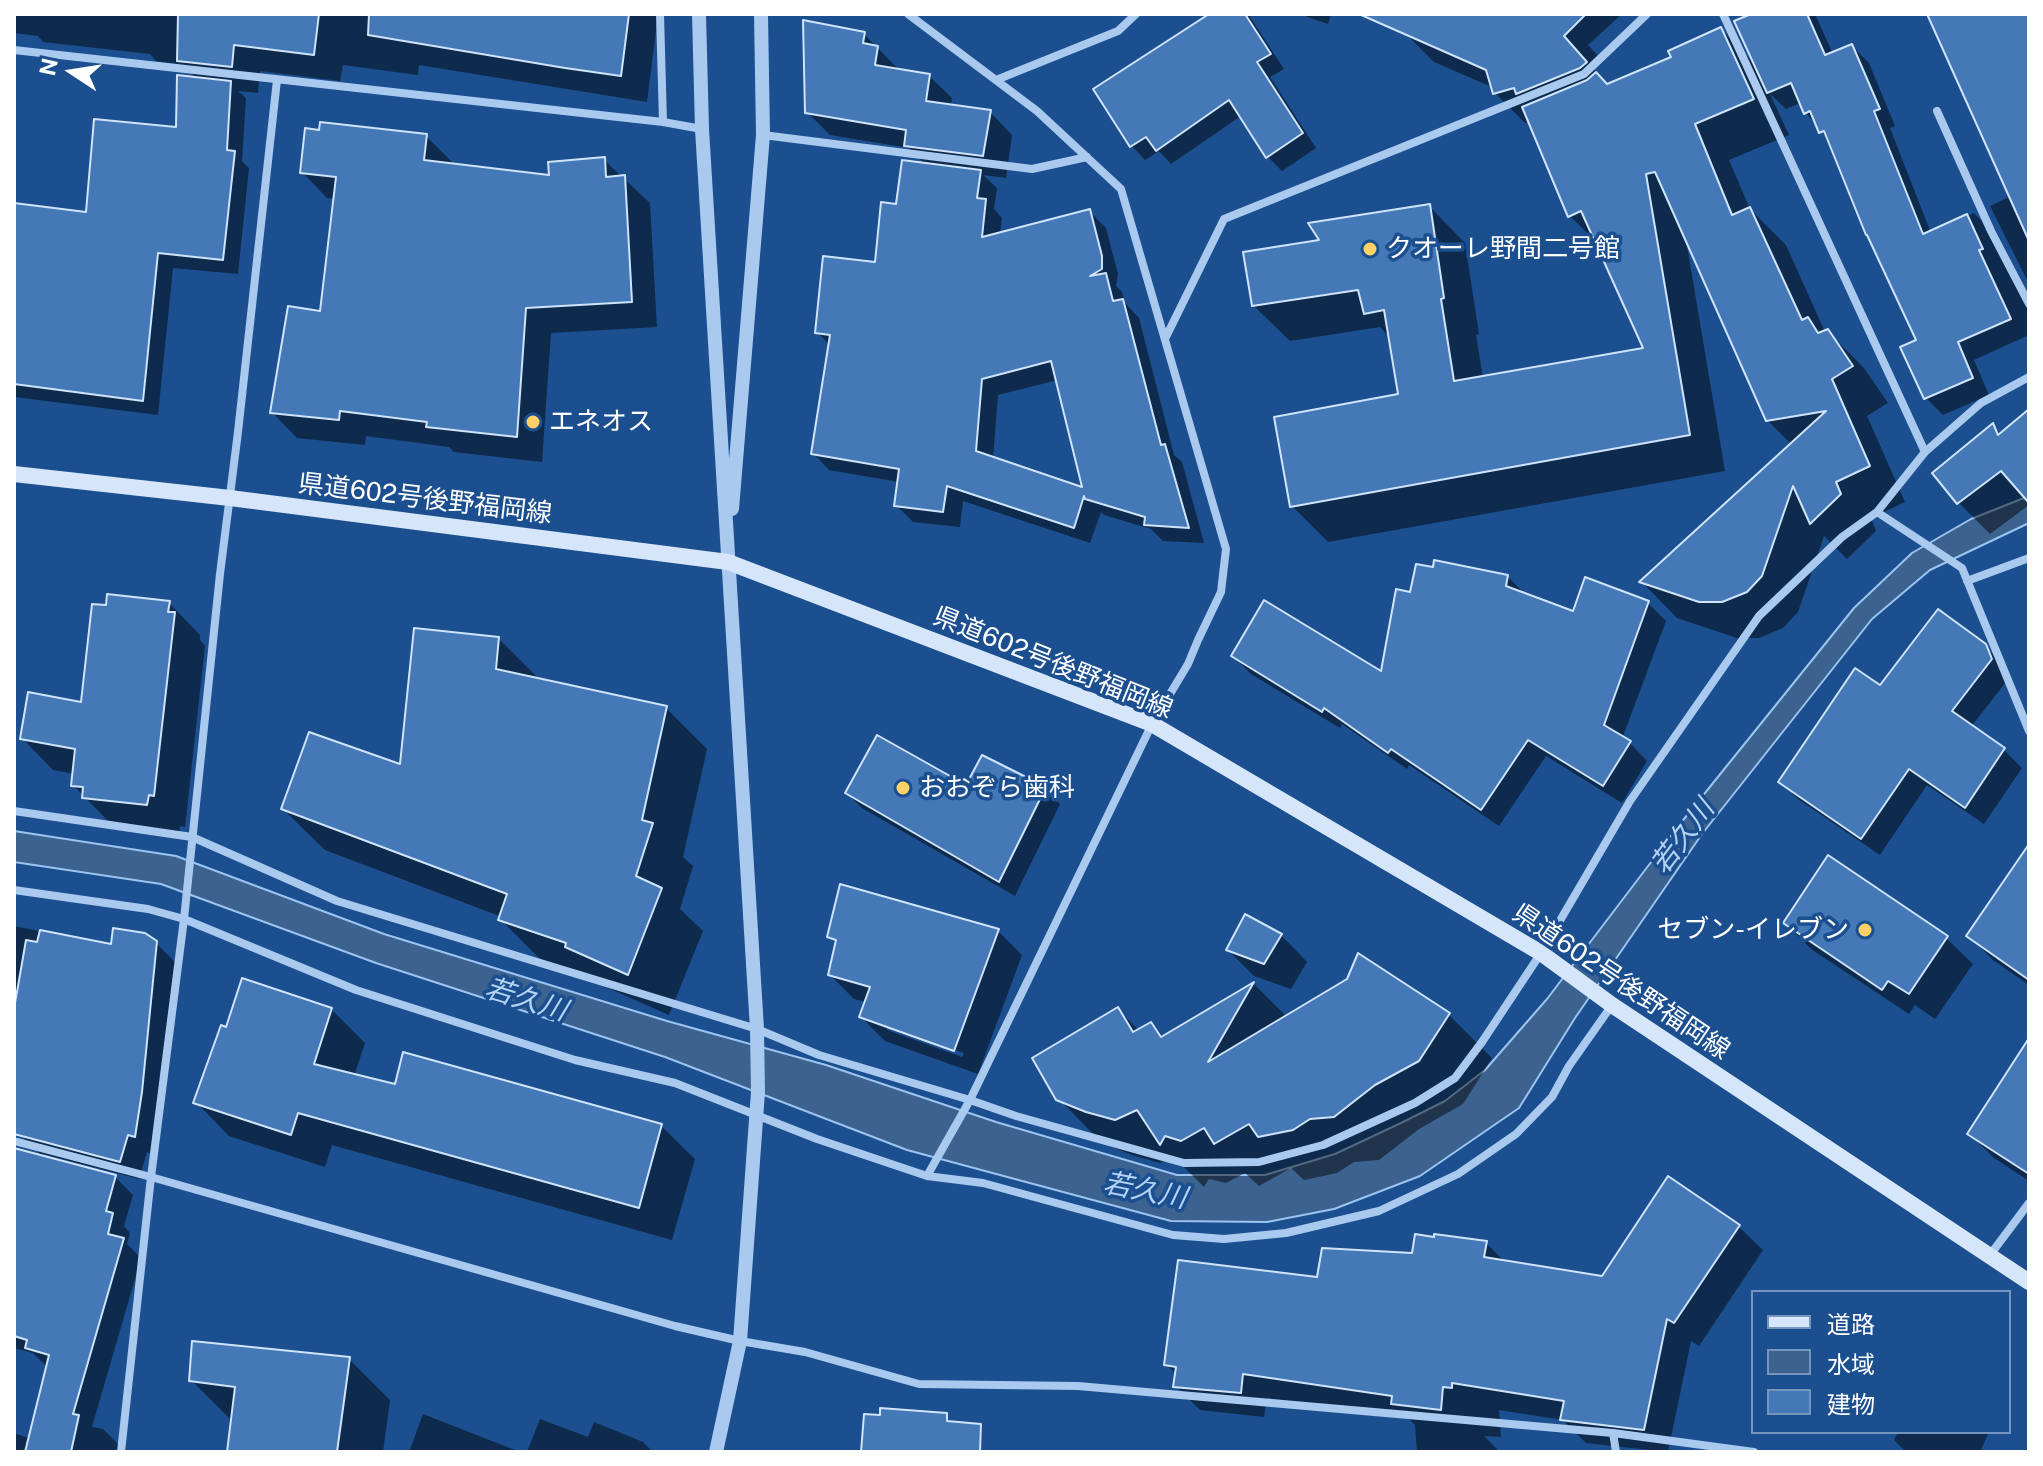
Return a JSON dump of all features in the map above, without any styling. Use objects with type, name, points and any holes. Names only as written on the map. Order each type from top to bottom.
[{"type":"main road","name":"県道602号後野福岡線","points":[[14,474],[230,498],[728,562],[1152,724],[1541,953],[1612,1005],[2029,1282]]},
{"type":"street","points":[[660,14],[663,122]]},
{"type":"street","points":[[699,14],[702,129],[757,1033],[758,1092],[740,1341],[716,1452]]},
{"type":"street","points":[[728,562],[763,135],[761,14]]},
{"type":"street","points":[[908,14],[1037,111],[1121,189],[1226,549],[1221,592],[1188,664],[1152,724],[970,1100],[927,1176]]},
{"type":"street","points":[[996,80],[1118,31],[1136,14]]},
{"type":"street","points":[[1165,338],[1224,219],[1584,74],[1647,14]]},
{"type":"street","points":[[1723,14],[1925,452]]},
{"type":"street","points":[[14,50],[663,122],[702,129]]},
{"type":"street","points":[[121,1452],[277,80]]},
{"type":"street","points":[[1937,111],[1991,231],[2029,304]]},
{"type":"street","points":[[763,135],[1032,169],[1087,157]]},
{"type":"street","points":[[14,811],[192,837],[337,901],[1016,1116],[1184,1163],[1259,1162],[1323,1145],[1415,1103],[1455,1078],[1541,953],[1630,801],[1759,616],[1842,537],[1877,512],[1925,452],[1981,403],[2029,377]]},
{"type":"street","points":[[1877,512],[1962,568],[2029,731]]},
{"type":"street","points":[[1967,581],[2029,558]]},
{"type":"street","points":[[14,890],[148,909],[184,919],[356,990],[575,1060],[675,1083],[817,1139],[927,1176],[983,1183],[1173,1235],[1224,1239],[1286,1233],[1379,1211],[1458,1174],[1516,1134],[1552,1097],[1569,1066],[1612,1005]]},
{"type":"street","points":[[14,1141],[659,1322],[805,1352],[919,1384],[1078,1386],[1613,1433],[1754,1452]]},
{"type":"street","points":[[1989,1256],[2029,1203]]},
{"type":"street","points":[[1613,1433],[1616,1452]]},
{"type":"water","name":"若久川","points":[[2029,496],[2029,523],[1930,570],[1872,619],[1702,834],[1575,1018],[1519,1108],[1420,1176],[1334,1209],[1267,1222],[1171,1221],[907,1150],[665,1057],[376,963],[161,884],[14,862],[14,831],[176,856],[384,934],[667,1021],[826,1065],[996,1122],[1177,1175],[1265,1175],[1335,1154],[1401,1123],[1445,1101],[1485,1070],[1547,999],[1680,824],[1854,608],[1912,553],[1971,519]]},
{"type":"building","points":[[178,14],[319,14],[314,55],[234,45],[232,67],[177,61]]},
{"type":"building","points":[[369,14],[629,14],[621,76],[368,35]]},
{"type":"building","points":[[1209,14],[1245,14],[1271,54],[1257,62],[1303,133],[1266,158],[1229,100],[1156,151],[1146,137],[1130,147],[1093,89]]},
{"type":"building","points":[[1359,14],[1586,14],[1564,36],[1587,62],[1580,68],[1516,94],[1514,88],[1493,94],[1486,70]]},
{"type":"building","points":[[1751,14],[1807,14],[1825,55],[1852,44],[1880,109],[1874,111],[1923,234],[1967,214],[1983,249],[1979,250],[2011,319],[1958,342],[1973,378],[1924,399],[1900,347],[1916,340],[1866,235],[1824,131],[1819,133],[1810,111],[1804,114],[1791,83],[1767,93],[1734,21]]},
{"type":"building","points":[[1927,14],[2029,14],[2029,241]]},
{"type":"building","points":[[803,20],[865,32],[863,43],[878,46],[875,65],[930,74],[926,101],[991,110],[983,156],[904,146],[906,130],[805,113]]},
{"type":"building","points":[[1721,27],[1754,99],[1695,124],[1732,215],[1750,207],[1802,320],[1808,317],[1818,333],[1828,329],[1853,366],[1832,379],[1870,466],[1836,482],[1841,494],[1810,524],[1793,486],[1762,576],[1747,592],[1722,602],[1699,602],[1639,582],[1826,411],[1766,421],[1655,172],[1646,174],[1690,435],[1290,507],[1274,417],[1398,394],[1384,310],[1364,314],[1358,290],[1252,306],[1243,252],[1319,240],[1308,223],[1430,204],[1454,381],[1643,348],[1581,211],[1568,217],[1522,107],[1587,80],[1596,72],[1607,84],[1671,57],[1668,51]]},
{"type":"building","points":[[177,75],[231,81],[227,150],[235,151],[223,260],[158,253],[143,401],[14,384],[14,203],[86,212],[94,119],[176,127]]},
{"type":"building","points":[[320,122],[427,134],[424,160],[549,175],[548,162],[605,157],[606,177],[625,175],[632,302],[526,308],[517,437],[426,427],[427,422],[340,411],[339,420],[270,413],[288,306],[320,311],[336,177],[300,173],[305,128],[319,130]]},
{"type":"building","points":[[902,160],[981,170],[977,198],[986,199],[982,237],[1090,209],[1102,256],[1102,269],[1090,276],[1106,273],[1113,301],[1123,299],[1161,445],[1165,444],[1189,528],[1144,525],[1145,517],[1085,499],[1084,496],[1074,528],[947,486],[943,512],[894,506],[899,469],[811,454],[830,335],[815,333],[823,256],[875,262],[881,202],[896,204]],"holes":[[[1051,361],[1082,487],[976,451],[982,379]]]},
{"type":"building","points":[[2029,409],[2029,503],[2001,471],[1957,504],[1932,473],[1993,423],[1998,435]]},
{"type":"building","points":[[1434,560],[1508,575],[1506,586],[1573,611],[1585,577],[1649,601],[1604,725],[1631,741],[1603,786],[1528,740],[1481,810],[1391,749],[1388,753],[1324,708],[1322,712],[1231,656],[1264,600],[1381,671],[1396,589],[1410,592],[1416,564],[1433,567]]},
{"type":"building","points":[[107,594],[170,601],[168,612],[175,612],[154,796],[149,795],[147,805],[82,798],[83,787],[71,786],[75,749],[20,739],[28,692],[81,702],[92,604],[106,605]]},
{"type":"building","points":[[1938,609],[1986,644],[1992,659],[1952,711],[2005,748],[1965,808],[1909,769],[1861,839],[1778,782],[1855,668],[1880,685]]},
{"type":"building","points":[[414,628],[499,637],[496,669],[667,706],[642,820],[653,823],[636,876],[662,888],[628,975],[565,947],[566,943],[498,920],[507,894],[281,809],[309,732],[400,764]]},
{"type":"building","points":[[877,735],[966,785],[982,755],[1046,787],[999,882],[845,793]]},
{"type":"building","points":[[2029,844],[2029,980],[1966,936]]},
{"type":"building","name":"セブン-イレブン","points":[[1828,855],[1948,936],[1909,994],[1888,981],[1882,990],[1783,923]]},
{"type":"building","points":[[840,884],[999,929],[954,1051],[859,1017],[870,987],[828,975],[836,940],[827,937]]},
{"type":"building","points":[[1245,914],[1282,934],[1264,964],[1226,950]]},
{"type":"building","points":[[113,928],[145,933],[157,941],[135,1137],[128,1135],[120,1162],[14,1134],[14,1009],[26,940],[37,942],[40,930],[111,944]]},
{"type":"building","points":[[1358,953],[1450,1013],[1419,1061],[1375,1085],[1334,1117],[1310,1119],[1293,1130],[1258,1137],[1249,1124],[1214,1144],[1204,1128],[1181,1141],[1165,1136],[1160,1145],[1137,1110],[1115,1120],[1056,1100],[1032,1058],[1118,1007],[1133,1032],[1151,1022],[1161,1037],[1254,982],[1208,1062],[1347,979]]},
{"type":"building","points":[[242,978],[332,1008],[314,1064],[395,1084],[403,1052],[662,1124],[639,1208],[298,1113],[291,1135],[193,1103],[221,1025],[226,1027]]},
{"type":"building","points":[[2029,1038],[2029,1174],[1967,1134]]},
{"type":"building","points":[[14,1148],[116,1175],[106,1211],[113,1213],[108,1234],[124,1238],[73,1414],[79,1415],[71,1452],[25,1452],[49,1355],[25,1348],[27,1340],[14,1336]]},
{"type":"building","points":[[1668,1176],[1740,1225],[1674,1323],[1667,1319],[1644,1430],[1560,1420],[1564,1401],[1452,1383],[1452,1388],[1443,1387],[1441,1410],[1391,1404],[1392,1396],[1243,1374],[1241,1393],[1173,1387],[1176,1367],[1164,1365],[1178,1260],[1317,1277],[1322,1248],[1412,1253],[1415,1234],[1434,1237],[1434,1234],[1487,1241],[1484,1257],[1602,1276]]},
{"type":"building","points":[[192,1341],[350,1357],[337,1452],[227,1452],[235,1387],[189,1381]]},
{"type":"building","points":[[880,1408],[947,1413],[947,1421],[981,1424],[980,1452],[861,1452],[864,1414],[880,1415]]},
{"type":"place","name":"クオーレ野間二号館","points":[[1370,249]]},
{"type":"place","name":"エネオス","points":[[533,422]]},
{"type":"place","name":"おおぞら歯科","points":[[903,788]]},
{"type":"place","name":"セブン-イレブン","points":[[1865,930]]}]
